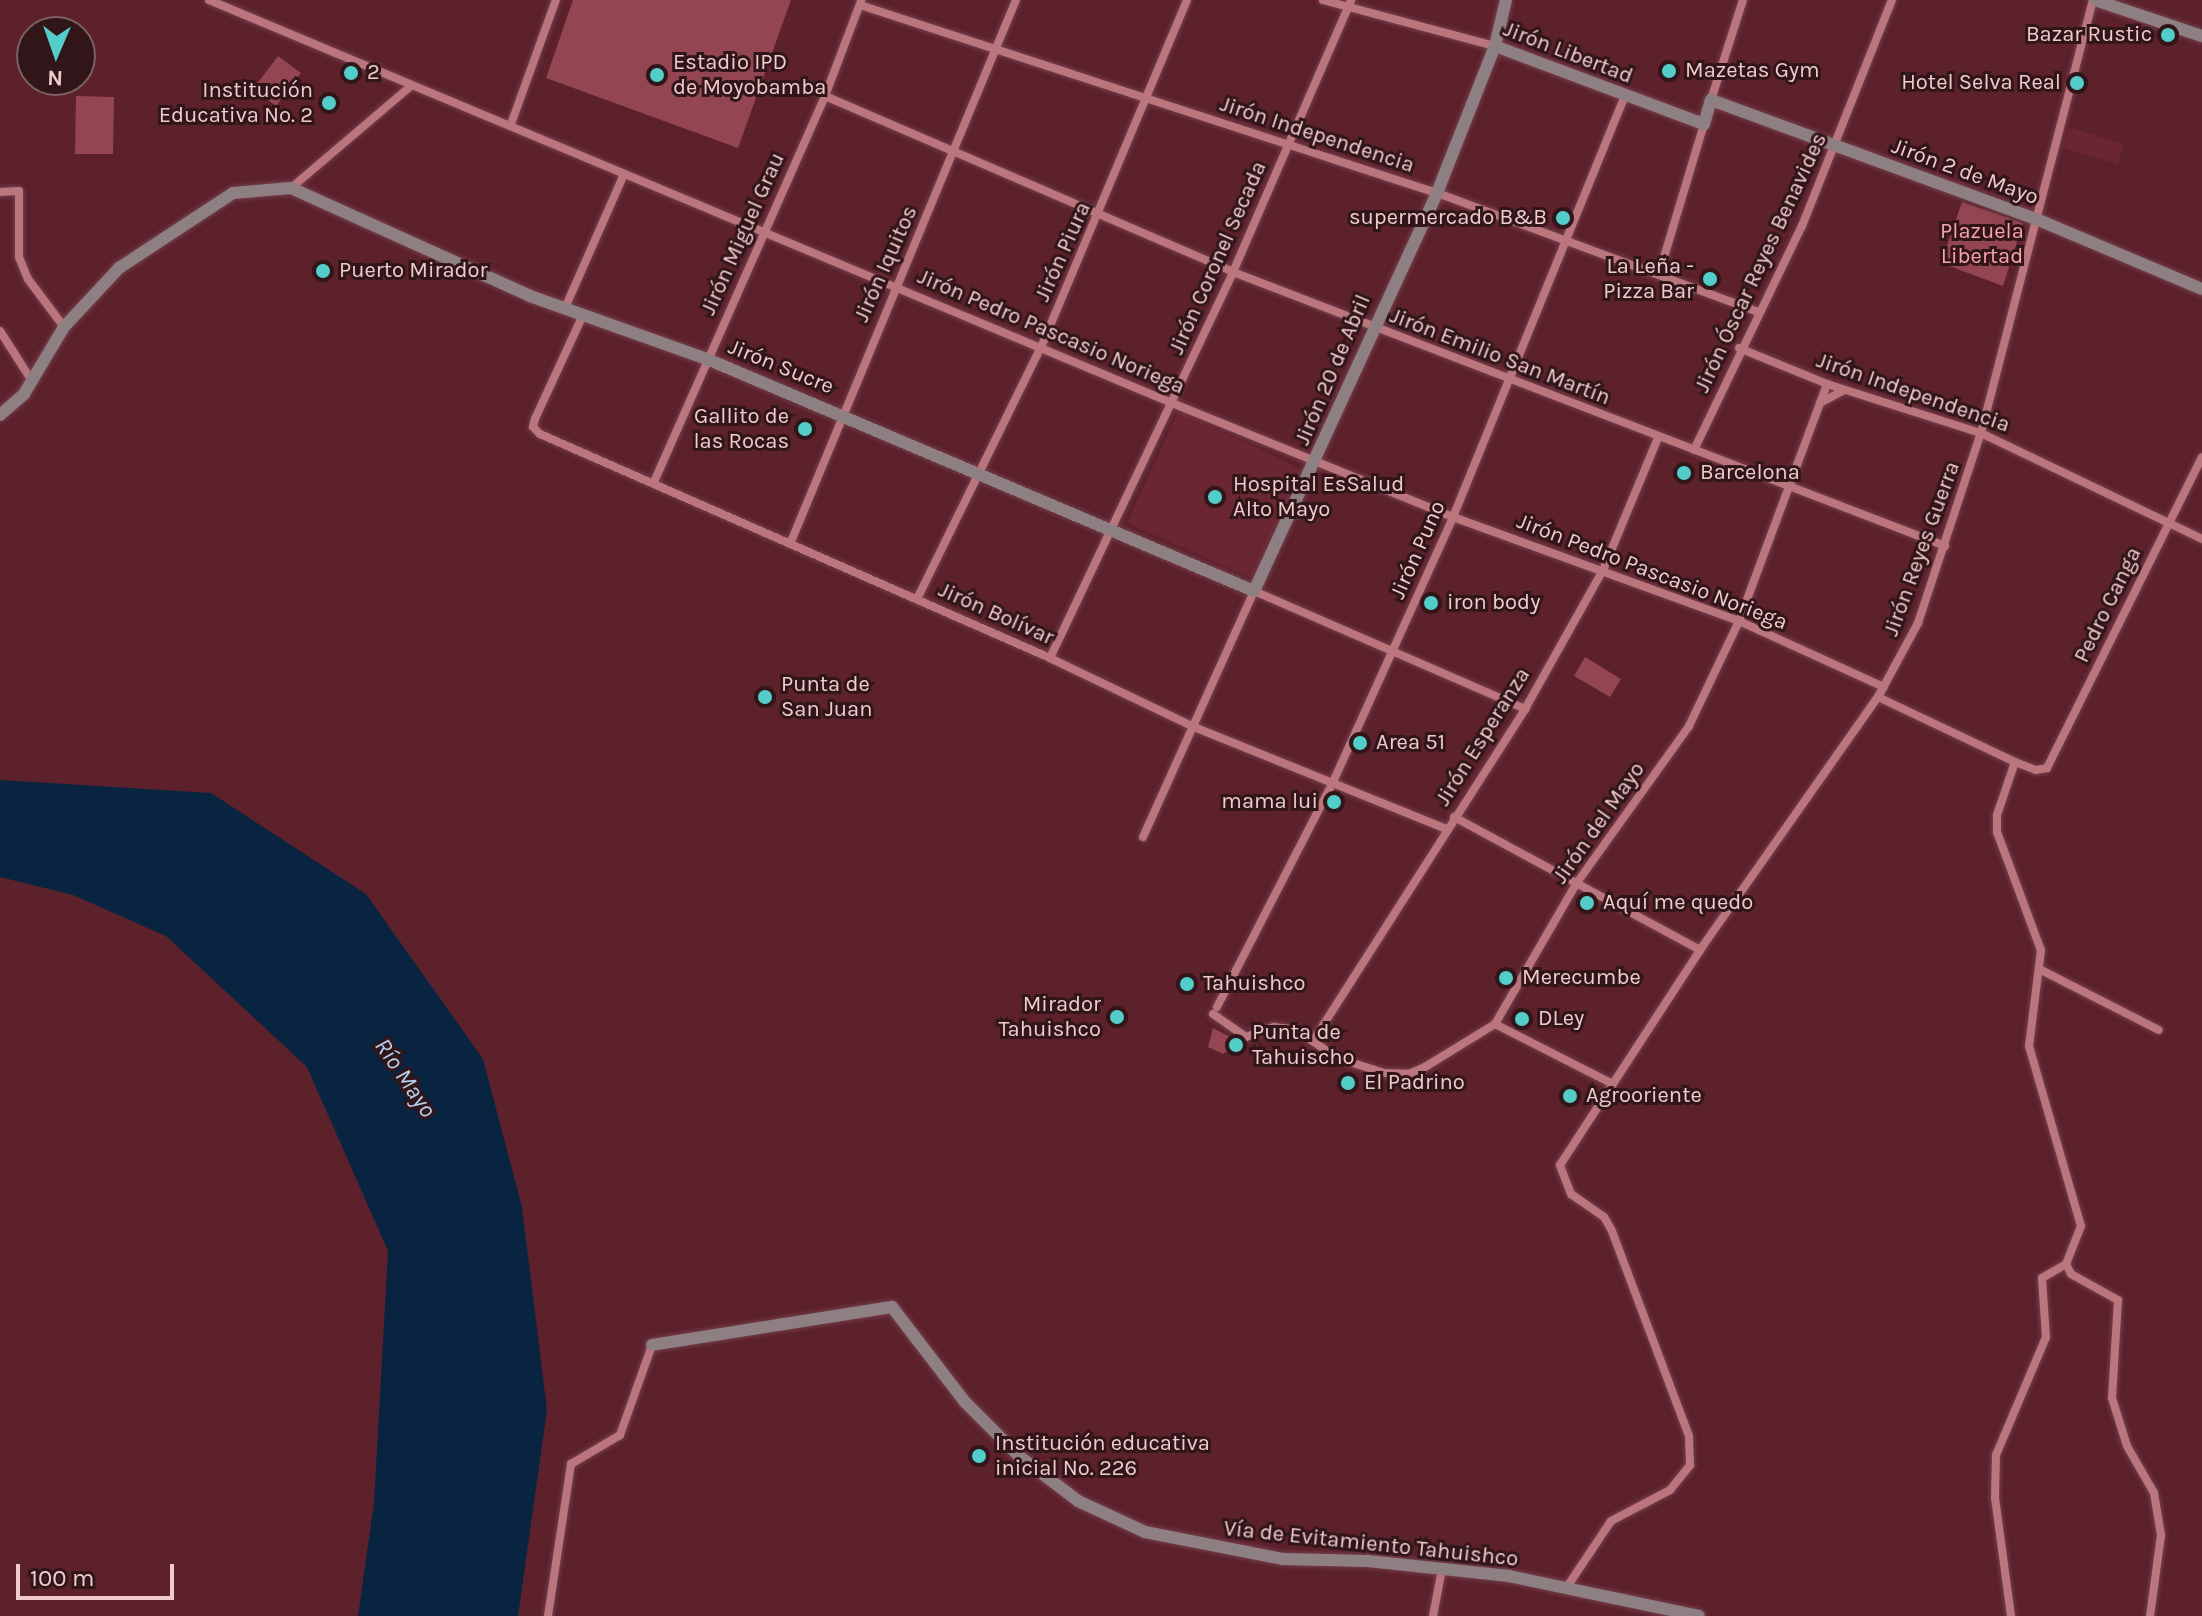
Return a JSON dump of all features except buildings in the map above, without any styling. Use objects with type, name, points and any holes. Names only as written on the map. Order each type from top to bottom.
[{"type":"street","name":"Jirón Pedro Pascasio Noriega","points":[[209,0],[411,86],[511,124],[763,233],[1042,345],[1172,403],[1453,517],[1739,621],[1884,687]]},
{"type":"street","points":[[511,124],[556,0]]},
{"type":"street","name":"Jirón Iquitos","points":[[790,544],[895,286],[956,152],[1016,0]]},
{"type":"street","name":"Jirón Piura","points":[[917,599],[1042,345],[1149,100],[1187,0]]},
{"type":"street","name":"Jirón Libertad","points":[[1323,0],[1350,3],[1495,46],[1704,124]]},
{"type":"street","name":"Jirón 20 de Abril","points":[[1143,837],[1254,591],[1317,461],[1372,326],[1437,193],[1495,46],[1506,0]]},
{"type":"street","points":[[1659,274],[1743,0]]},
{"type":"street","name":"Jirón Óscar Reyes Benavides","points":[[1694,450],[1739,348],[1837,146],[1892,0]]},
{"type":"street","points":[[2094,0],[2202,36]]},
{"type":"street","name":"Jirón Reyes Guerra","points":[[1567,1587],[1611,1521],[1670,1490],[1690,1465],[1689,1436],[1611,1229],[1604,1217],[1571,1194],[1560,1174],[1560,1165],[1700,950],[1878,697],[1918,623],[1981,433],[2034,218],[2094,0]]},
{"type":"street","name":"Jirón Independencia","points":[[861,3],[995,50],[1437,193],[1759,312]]},
{"type":"street","name":"Jirón Miguel Grau","points":[[654,482],[825,96],[861,3]]},
{"type":"street","name":"Jirón Coronel Secada","points":[[1050,658],[1233,272],[1350,3]]},
{"type":"street","points":[[0,415],[32,381],[64,327],[119,268],[233,193],[291,188],[411,86]]},
{"type":"street","name":"Jirón Emilio San Martín","points":[[825,96],[1233,272],[1658,438],[1790,483],[1945,546]]},
{"type":"street","name":"Jirón Puno","points":[[1246,1037],[1215,1011],[1333,782],[1453,517],[1564,238],[1625,96]]},
{"type":"street","name":"Jirón 2 de Mayo","points":[[1711,100],[2034,218],[2202,289]]},
{"type":"street","points":[[565,308],[624,174]]},
{"type":"street","name":"Jirón Sucre","points":[[291,188],[565,308],[707,359],[841,414],[1254,591]]},
{"type":"street","points":[[0,192],[19,191],[19,257],[28,279],[64,327]]},
{"type":"street","name":"Jirón Bolívar","points":[[583,315],[533,427],[1050,658],[1194,727],[1447,829]]},
{"type":"street","points":[[0,331],[32,381]]},
{"type":"street","name":"Jirón Independencia","points":[[1739,348],[1844,390],[1981,433],[2202,539]]},
{"type":"street","name":"Jirón del Mayo","points":[[1246,1037],[1274,1027],[1297,1030],[1337,1058],[1385,1073],[1409,1074],[1495,1024],[1576,884],[1689,726],[1739,621],[1827,384]]},
{"type":"street","points":[[1820,404],[1844,390]]},
{"type":"street","name":"Jirón Esperanza","points":[[1313,1041],[1525,709],[1603,570],[1658,438]]},
{"type":"street","name":"Pedro Canga","points":[[2015,762],[2036,770],[2047,768],[2202,457]]},
{"type":"street","points":[[1254,591],[1393,648],[1525,709]]},
{"type":"street","points":[[1878,697],[2015,762],[1997,815],[1997,832],[2020,905],[2036,930],[2041,970],[2029,1046],[2082,1230],[2066,1264],[2042,1278],[2046,1337],[1996,1455],[1995,1498],[2011,1616]]},
{"type":"street","points":[[1454,817],[1700,950]]},
{"type":"street","points":[[2041,970],[2159,1030]]},
{"type":"street","points":[[1495,1024],[1611,1083]]},
{"type":"street","points":[[2066,1264],[2071,1274],[2118,1300],[2112,1398],[2127,1446],[2154,1493],[2161,1535],[2150,1616]]},
{"type":"street","name":"Vía de Evitamiento Tahuishco","points":[[652,1345],[892,1307],[965,1402],[1019,1456],[1078,1501],[1145,1532],[1225,1551],[1442,1569],[1567,1587],[1695,1615]]},
{"type":"street","points":[[548,1616],[571,1464],[620,1435],[652,1345]]},
{"type":"street","points":[[1433,1616],[1442,1569]]},
{"type":"shaded area","points":[[2069,127],[2124,145],[2118,164],[2062,148]]},
{"type":"shaded area","name":"Hospital EsSalud Alto Mayo","points":[[1178,411],[1302,469],[1251,578],[1127,523]]},
{"type":"green space","name":"Estadio IPD de Moyobamba","points":[[573,0],[791,0],[738,148],[546,78]]},
{"type":"green space","points":[[278,56],[301,73],[276,106],[253,89]]},
{"type":"green space","points":[[76,96],[114,97],[113,154],[75,154]]},
{"type":"green space","name":"Plazuela Libertad","points":[[1962,202],[2023,223],[2003,286],[1941,263]]},
{"type":"green space","points":[[1585,657],[1621,679],[1610,697],[1574,676]]},
{"type":"green space","points":[[1213,1028],[1240,1042],[1223,1054],[1208,1047]]},
{"type":"water","name":"Río Mayo","points":[[0,780],[211,793],[366,894],[483,1059],[522,1207],[547,1410],[518,1616],[358,1616],[374,1503],[388,1251],[307,1067],[166,936],[73,895],[0,877]]},
{"type":"place","name":"Bazar Rustic","points":[[2168,35]]},
{"type":"place","name":"Mazetas Gym","points":[[1669,71]]},
{"type":"place","name":"2","points":[[351,73]]},
{"type":"place","name":"Estadio IPD de Moyobamba","points":[[657,75]]},
{"type":"place","name":"Hotel Selva Real","points":[[2077,83]]},
{"type":"place","name":"Institución Educativa No. 2","points":[[329,103]]},
{"type":"place","name":"supermercado B&B","points":[[1563,218]]},
{"type":"place","name":"Puerto Mirador","points":[[323,271]]},
{"type":"place","name":"La Leña - Pizza Bar","points":[[1710,279]]},
{"type":"place","name":"Gallito de las Rocas","points":[[805,429]]},
{"type":"place","name":"Barcelona","points":[[1684,473]]},
{"type":"place","name":"Hospital EsSalud Alto Mayo","points":[[1215,497]]},
{"type":"place","name":"iron body","points":[[1431,603]]},
{"type":"place","name":"Punta de San Juan","points":[[765,697]]},
{"type":"place","name":"Area 51","points":[[1360,743]]},
{"type":"place","name":"mama lui","points":[[1334,802]]},
{"type":"place","name":"Aquí me quedo","points":[[1587,903]]},
{"type":"place","name":"Merecumbe","points":[[1506,978]]},
{"type":"place","name":"Tahuishco","points":[[1187,984]]},
{"type":"place","name":"Mirador Tahuishco","points":[[1117,1017]]},
{"type":"place","name":"DLey","points":[[1522,1019]]},
{"type":"place","name":"Punta de Tahuischo","points":[[1236,1045]]},
{"type":"place","name":"El Padrino","points":[[1348,1083]]},
{"type":"place","name":"Agrooriente","points":[[1570,1096]]},
{"type":"place","name":"Institución educativa inicial No. 226","points":[[979,1456]]}]
